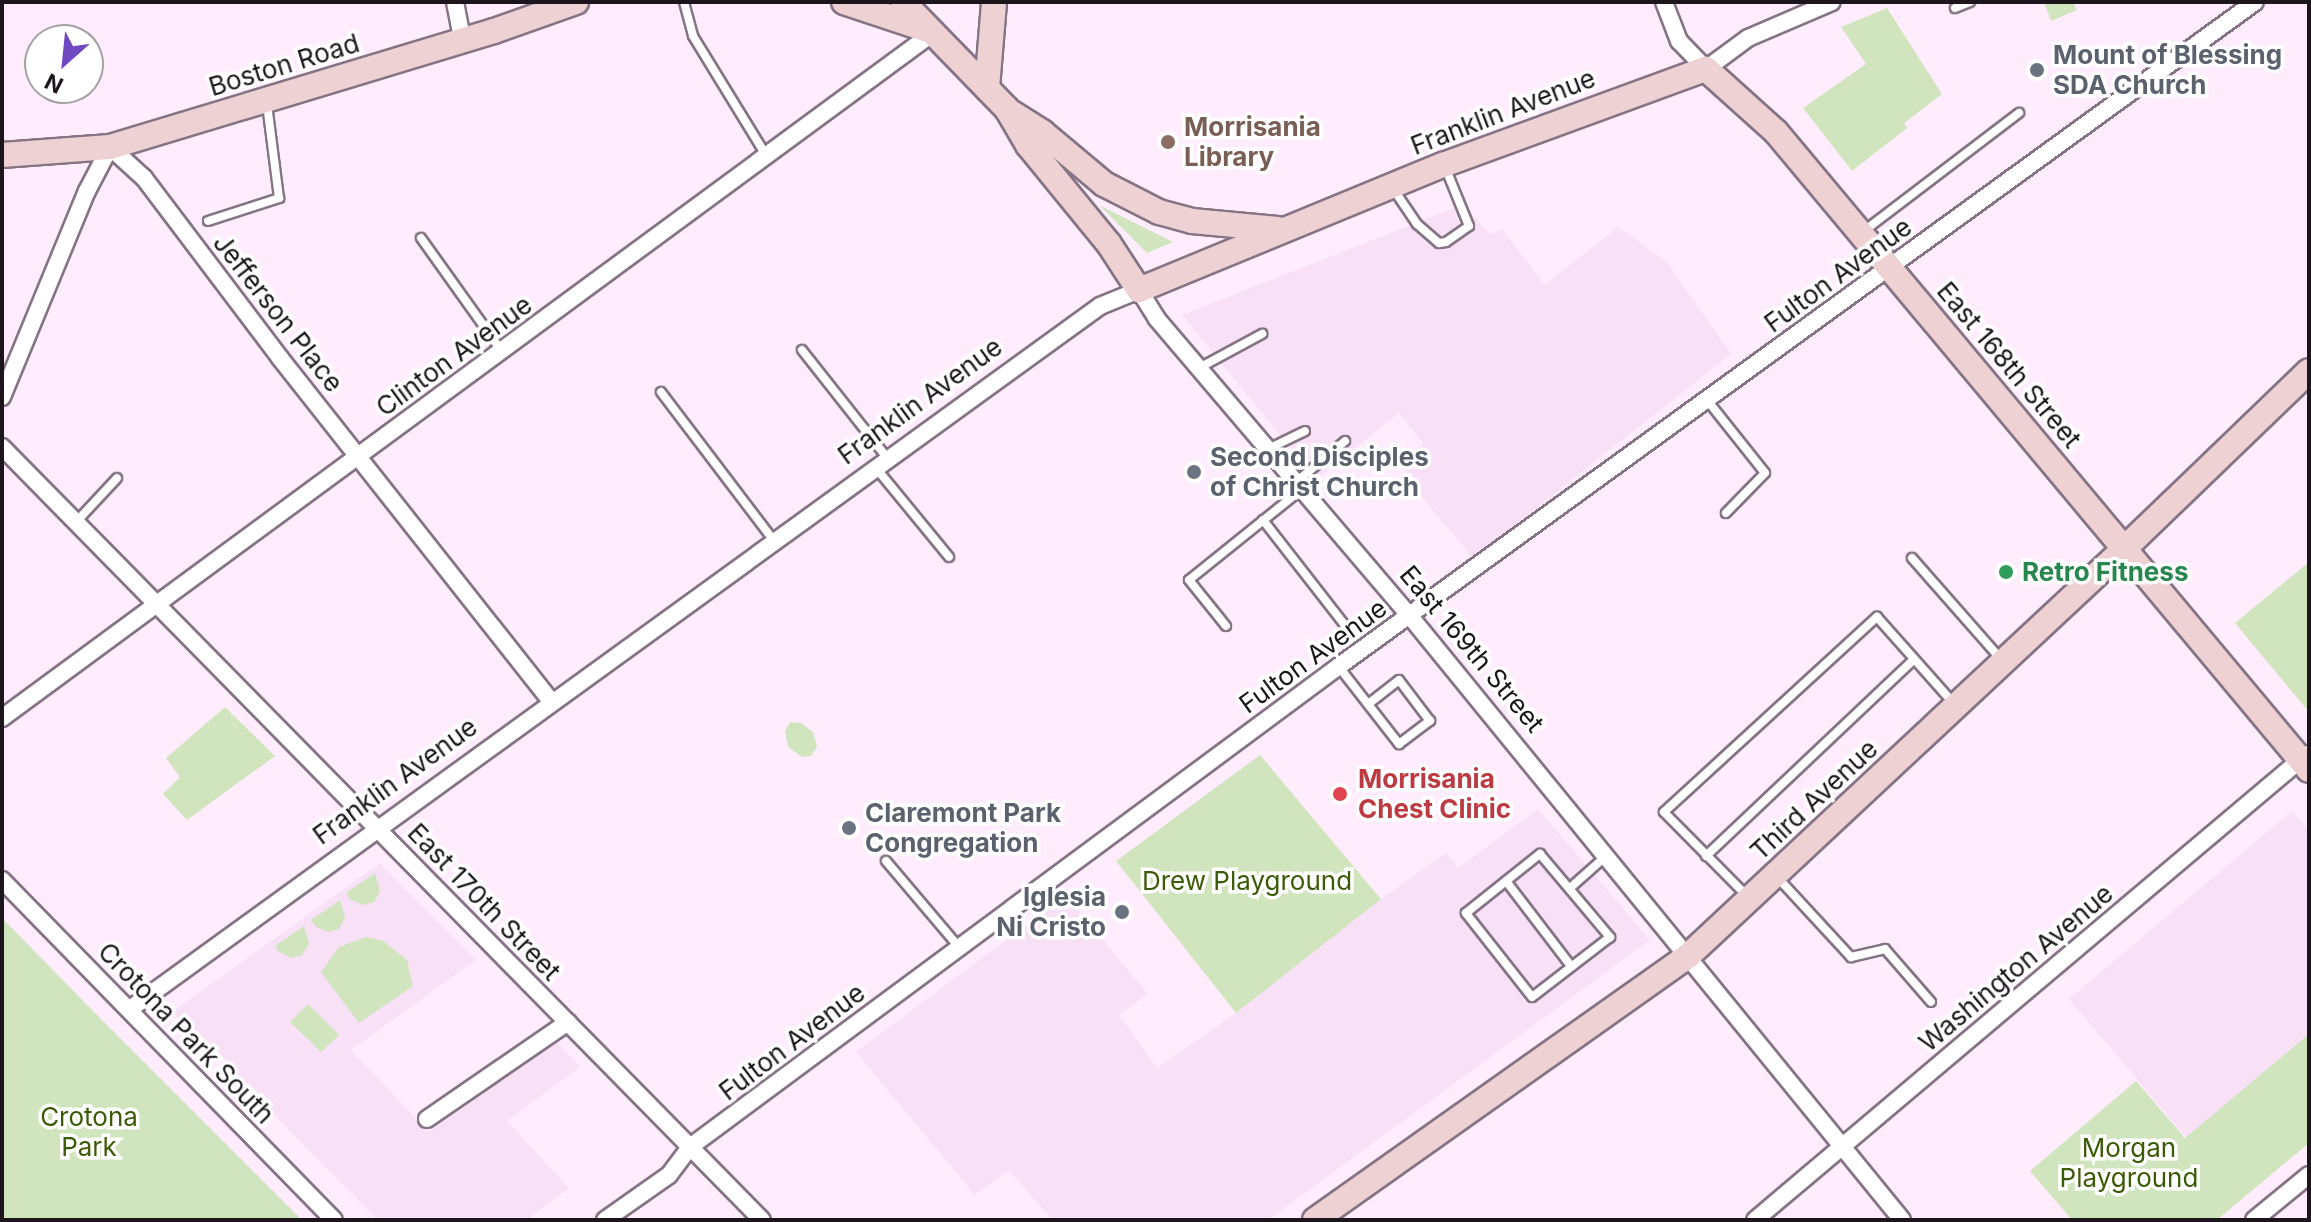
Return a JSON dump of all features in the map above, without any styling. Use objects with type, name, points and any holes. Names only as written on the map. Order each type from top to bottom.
[{"type":"street","points":[[455,2],[462,39]]},
{"type":"street","name":"Boston Road","points":[[2,155],[110,147],[576,2]]},
{"type":"street","points":[[844,2],[934,32]]},
{"type":"street","name":"East 169th Street","points":[[903,2],[1007,109],[1042,132],[1104,184],[1159,212],[1192,221],[1284,229]]},
{"type":"street","points":[[987,88],[994,2]]},
{"type":"street","name":"East 168th Street","points":[[1664,2],[1679,41],[1776,132],[2306,760]]},
{"type":"street","name":"Franklin Avenue","points":[[130,1009],[1100,306],[1443,165],[1706,69],[1748,38],[1832,2]]},
{"type":"street","name":"Fulton Avenue","points":[[605,1220],[669,1175],[690,1147],[1339,666],[2255,2]]},
{"type":"street","name":"Clinton Avenue","points":[[2,718],[934,32]]},
{"type":"street","name":"East 169th Street","points":[[1007,109],[1028,145],[1109,244],[1157,319],[1409,615],[1688,956],[1840,1148],[1902,1220]]},
{"type":"street","points":[[2,397],[87,191],[110,147]]},
{"type":"street","name":"Jefferson Place","points":[[110,147],[144,178],[280,358],[360,455],[551,701]]},
{"type":"street","name":"Third Avenue","points":[[1315,1220],[1688,956],[2125,548],[2309,371]]},
{"type":"street","name":"East 170th Street","points":[[2,447],[762,1220]]},
{"type":"street","name":"Washington Avenue","points":[[1755,1220],[2306,760]]},
{"type":"street","name":"Crotona Park South","points":[[2,880],[334,1220]]},
{"type":"street","points":[[427,1119],[568,1022]]},
{"type":"street","points":[[2254,1220],[2309,1175]]},
{"type":"lane","points":[[684,2],[693,36],[767,156]]},
{"type":"lane","points":[[1955,8],[1970,2]]},
{"type":"lane","points":[[208,221],[279,198],[267,100]]},
{"type":"lane","points":[[1860,234],[2019,113]]},
{"type":"lane","points":[[1391,186],[1417,224],[1433,239],[1446,242],[1469,226],[1443,165]]},
{"type":"lane","points":[[421,238],[501,351]]},
{"type":"lane","points":[[1199,368],[1262,334]]},
{"type":"lane","points":[[802,350],[949,557]]},
{"type":"lane","points":[[661,392],[774,541]]},
{"type":"lane","points":[[1707,399],[1765,473],[1726,513]]},
{"type":"lane","points":[[1268,449],[1305,431]]},
{"type":"lane","points":[[1226,626],[1189,580],[1263,520],[1345,441]]},
{"type":"lane","points":[[76,522],[117,478]]},
{"type":"lane","points":[[1263,520],[1344,624]]},
{"type":"lane","points":[[1912,558],[2003,662]]},
{"type":"lane","points":[[1749,899],[1664,812],[1877,617],[1956,706]]},
{"type":"lane","points":[[1706,856],[1914,659]]},
{"type":"lane","points":[[1339,666],[1368,704],[1399,744],[1430,721],[1399,680],[1368,704]]},
{"type":"lane","points":[[1540,854],[1570,888],[1610,937],[1532,997],[1466,913],[1540,854]]},
{"type":"lane","points":[[1570,888],[1606,856]]},
{"type":"lane","points":[[886,861],[959,948]]},
{"type":"lane","points":[[1775,875],[1851,957],[1885,949],[1931,1002]]},
{"type":"lane","points":[[1506,881],[1571,966]]},
{"type":"shaded area","points":[[1464,204],[1490,234],[1502,229],[1545,285],[1618,227],[1666,261],[1731,354],[1473,558],[1403,475],[1407,471],[1398,463],[1423,443],[1399,413],[1316,479],[1182,315]]},
{"type":"shaded area","points":[[1538,809],[1650,940],[1268,1220],[1052,1220],[1009,1170],[975,1195],[856,1052],[1066,895],[1148,994],[1119,1015],[1157,1068],[1236,1013],[1381,899],[1446,853],[1458,868]]},
{"type":"shaded area","points":[[2292,811],[2309,830],[2309,1034],[2186,1137],[2069,999]]},
{"type":"shaded area","points":[[380,863],[476,960],[351,1050],[429,1132],[556,1042],[580,1067],[507,1121],[569,1188],[526,1220],[378,1220],[172,1012]]},
{"type":"green space","points":[[2044,2],[2073,2],[2077,10],[2051,21]]},
{"type":"green space","points":[[1887,8],[1942,94],[1904,123],[1907,128],[1852,171],[1803,108],[1866,64],[1841,27]]},
{"type":"green space","points":[[1099,205],[1173,242],[1147,253]]},
{"type":"green space","points":[[2309,562],[2309,712],[2235,623]]},
{"type":"green space","points":[[225,707],[275,756],[187,820],[163,794],[180,777],[166,758]]},
{"type":"green space","points":[[790,722],[801,723],[813,732],[817,747],[811,756],[802,757],[788,747],[785,731]]},
{"type":"green space","name":"Drew Playground","points":[[1260,755],[1381,899],[1236,1013],[1116,861]]},
{"type":"green space","points":[[375,873],[380,891],[374,902],[363,905],[350,899],[346,893]]},
{"type":"green space","points":[[340,900],[345,918],[339,929],[328,932],[315,926],[311,920]]},
{"type":"green space","name":"Crotona Park","points":[[2,918],[95,1013],[302,1220],[2,1220]]},
{"type":"green space","points":[[304,926],[309,944],[302,955],[291,958],[278,951],[275,946]]},
{"type":"green space","points":[[366,937],[383,941],[407,960],[413,986],[359,1023],[321,972],[339,947]]},
{"type":"green space","points":[[308,1004],[339,1035],[321,1052],[290,1022]]},
{"type":"green space","name":"Morgan Playground","points":[[2309,1034],[2309,1143],[2217,1220],[2072,1220],[2030,1171],[2136,1081],[2185,1138]]},
{"type":"place","name":"Mount of Blessing SDA Church","points":[[2037,70]]},
{"type":"place","name":"Morrisania Library","points":[[1168,142]]},
{"type":"place","name":"Second Disciples of Christ Church","points":[[1194,472]]},
{"type":"place","name":"Retro Fitness","points":[[2006,572]]},
{"type":"place","name":"Morrisania Chest Clinic","points":[[1340,794]]},
{"type":"place","name":"Claremont Park Congregation","points":[[849,828]]},
{"type":"place","name":"Iglesia Ni Cristo","points":[[1122,912]]}]
